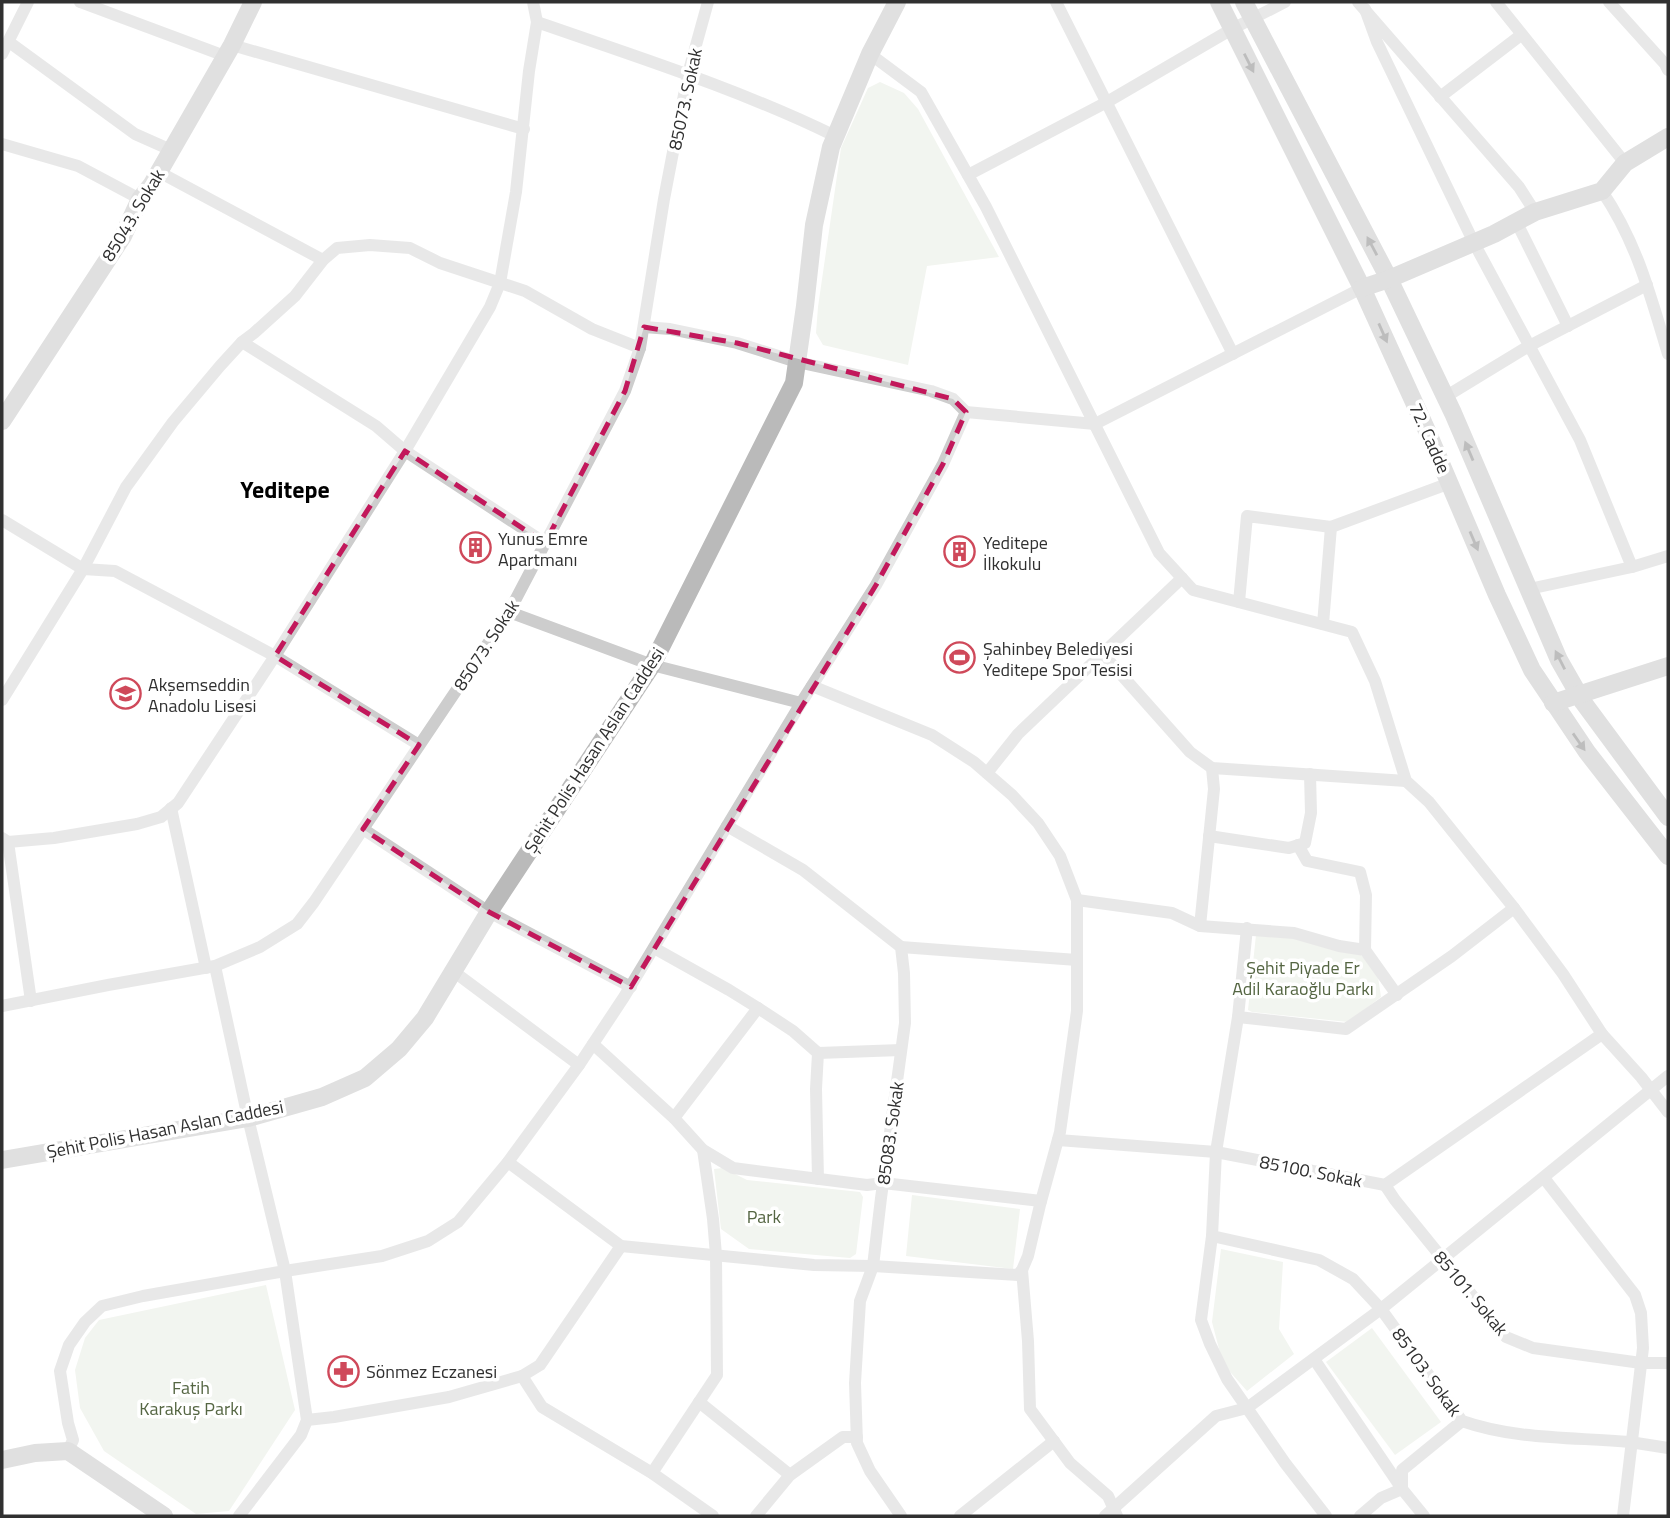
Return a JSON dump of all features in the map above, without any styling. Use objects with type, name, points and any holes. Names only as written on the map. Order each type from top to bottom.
[{"type":"street","points":[[2,54],[28,2]]},
{"type":"street","points":[[80,2],[228,50],[524,129]]},
{"type":"street","name":"85043. Sokak","points":[[2,421],[123,236],[140,199],[159,172],[253,2]]},
{"type":"street","points":[[31,1000],[5,840],[54,838],[137,824],[161,817],[178,803],[405,451],[490,307],[500,283],[516,192],[537,22],[533,2]]},
{"type":"street","name":"85073. Sokak","points":[[2,1006],[211,967],[260,947],[297,924],[314,902],[509,612],[625,391],[640,348],[688,74],[708,2]]},
{"type":"street","name":"Şehit Polis Hasan Aslan Caddesi","points":[[3,1162],[248,1118],[322,1097],[365,1079],[399,1049],[425,1018],[489,912],[652,665],[794,383],[814,225],[831,147],[870,54],[897,2]]},
{"type":"street","points":[[1056,2],[1233,354]]},
{"type":"street","name":"72. Cadde","points":[[1219,2],[1362,288],[1531,670],[1587,752],[1668,856]]},
{"type":"street","points":[[1244,2],[1389,279],[1444,397],[1559,660],[1579,695],[1668,817]]},
{"type":"street","points":[[968,175],[1107,102],[1232,29],[1285,2]]},
{"type":"street","points":[[1496,2],[1625,163]]},
{"type":"street","points":[[1609,2],[1667,63]]},
{"type":"street","points":[[1362,5],[1519,187],[1535,212]]},
{"type":"street","points":[[1362,5],[1377,42],[1474,243],[1580,440],[1632,567]]},
{"type":"street","points":[[537,22],[688,74],[761,102],[835,136]]},
{"type":"street","points":[[1440,97],[1521,35]]},
{"type":"street","points":[[9,42],[135,134],[171,150]]},
{"type":"street","points":[[870,54],[921,92],[986,206],[1160,553],[1193,590],[1352,632],[1375,681],[1406,781],[1429,802],[1514,908],[1563,974],[1602,1034],[1668,1112]]},
{"type":"street","points":[[644,327],[670,329],[737,343],[797,362],[930,391],[953,399],[966,412],[1095,424],[1362,288],[1474,243],[1535,212],[1602,191],[1625,163],[1668,137]]},
{"type":"street","points":[[2,144],[78,166],[140,199]]},
{"type":"street","points":[[159,172],[323,260]]},
{"type":"street","points":[[1602,191],[1618,215],[1636,253],[1668,354]]},
{"type":"street","points":[[1516,221],[1568,326]]},
{"type":"street","points":[[2,700],[83,569],[126,487],[173,422],[242,342],[295,296],[323,260],[337,248],[370,244],[410,248],[440,263],[525,291],[592,329],[640,348]]},
{"type":"street","points":[[1444,397],[1529,346],[1647,285]]},
{"type":"street","points":[[242,342],[376,426],[405,451],[545,543]]},
{"type":"street","points":[[68,1451],[73,1440],[60,1371],[69,1345],[85,1322],[102,1307],[143,1296],[382,1256],[428,1241],[458,1222],[508,1162],[579,1065],[631,987],[801,703],[876,585],[943,464],[966,412]]},
{"type":"street","points":[[1239,603],[1247,516],[1331,527],[1450,483]]},
{"type":"street","points":[[2,520],[83,569],[114,571],[275,656],[419,745]]},
{"type":"street","points":[[1323,624],[1331,527]]},
{"type":"street","points":[[1528,589],[1632,567],[1668,556]]},
{"type":"street","points":[[987,773],[1018,734],[1182,578]]},
{"type":"street","points":[[509,612],[652,665],[801,703]]},
{"type":"street","points":[[1102,653],[1190,752],[1212,768],[1406,781]]},
{"type":"street","points":[[1553,703],[1666,671]]},
{"type":"street","points":[[508,1162],[621,1245],[814,1265],[1018,1275],[1022,1270],[1058,1140],[1077,1012],[1077,900],[1060,856],[1038,823],[1012,795],[974,762],[932,735],[812,686]]},
{"type":"street","points":[[1200,926],[1214,789],[1212,768]]},
{"type":"street","points":[[1209,836],[1289,848],[1305,843],[1311,813],[1310,774]]},
{"type":"street","points":[[171,808],[285,1271],[307,1420],[301,1435],[239,1516]]},
{"type":"street","points":[[727,826],[803,870],[901,947],[1077,960]]},
{"type":"street","points":[[363,829],[489,912],[631,987]]},
{"type":"street","points":[[1298,845],[1307,861],[1360,872],[1366,895],[1365,950],[1397,995]]},
{"type":"street","points":[[1077,900],[1172,913],[1200,926],[1294,933],[1339,946],[1365,950]]},
{"type":"street","points":[[1238,1017],[1346,1029],[1452,956],[1514,908]]},
{"type":"street","points":[[1247,929],[1238,1017],[1216,1152],[1212,1236],[1201,1320],[1227,1378],[1285,1463],[1326,1516]]},
{"type":"street","name":"85083. Sokak","points":[[901,947],[905,1023],[873,1266],[860,1301],[855,1383],[857,1443],[870,1471],[901,1516]]},
{"type":"street","points":[[654,948],[758,1008],[793,1031],[818,1053],[901,1050]]},
{"type":"street","points":[[453,971],[579,1065]]},
{"type":"street","points":[[674,1118],[758,1008]]},
{"type":"street","name":"85100. Sokak","points":[[1058,1140],[1216,1152],[1385,1185],[1602,1034]]},
{"type":"street","points":[[593,1044],[674,1118],[703,1150],[733,1168],[867,1185],[883,1183],[1041,1201]]},
{"type":"street","points":[[818,1053],[818,1178]]},
{"type":"street","points":[[1112,1514],[1216,1416],[1247,1408],[1381,1309],[1668,1076]]},
{"type":"street","points":[[652,1473],[717,1375],[716,1255],[703,1150]]},
{"type":"street","points":[[1544,1178],[1635,1295],[1641,1313],[1643,1348],[1623,1516]]},
{"type":"street","name":"85101. Sokak","points":[[1385,1185],[1506,1338],[1533,1348],[1641,1363],[1668,1363]]},
{"type":"street","name":"85103. Sokak","points":[[1212,1236],[1319,1260],[1353,1279],[1381,1309],[1462,1421],[1511,1433],[1668,1448]]},
{"type":"street","points":[[307,1420],[449,1397],[522,1376],[540,1365],[621,1245]]},
{"type":"street","points":[[1022,1270],[1030,1409],[1070,1463],[1108,1496],[1112,1514]]},
{"type":"street","points":[[1314,1359],[1402,1489],[1424,1516]]},
{"type":"street","points":[[522,1376],[542,1407],[652,1473],[713,1516]]},
{"type":"street","points":[[699,1402],[790,1475]]},
{"type":"street","points":[[1402,1489],[1402,1470],[1462,1421]]},
{"type":"street","points":[[756,1516],[790,1475],[843,1437],[857,1437]]},
{"type":"street","points":[[960,1516],[1054,1441]]},
{"type":"street","points":[[2,1460],[35,1453],[68,1451],[164,1516]]},
{"type":"street","points":[[1360,1516],[1381,1498],[1402,1489]]},
{"type":"highlighted area","points":[[644,327],[737,343],[953,399],[966,412],[943,464],[876,585],[631,987],[489,912],[363,829],[419,745],[275,656],[405,451],[545,543],[625,391]]},
{"type":"green space","points":[[880,82],[904,93],[918,109],[999,257],[927,266],[908,365],[823,345],[816,333],[841,148],[868,88]]},
{"type":"green space","name":"Şehit Piyade Er Adil Karaoğlu Parkı","points":[[1256,935],[1348,943],[1377,970],[1381,997],[1348,1022],[1252,1012],[1248,1010]]},
{"type":"green space","name":"Park","points":[[723,1168],[747,1180],[860,1192],[863,1197],[856,1254],[850,1258],[749,1249],[721,1229],[714,1169]]},
{"type":"green space","points":[[912,1195],[1020,1209],[1013,1269],[906,1256]]},
{"type":"green space","points":[[1221,1249],[1283,1262],[1279,1329],[1294,1354],[1247,1391],[1223,1364],[1212,1322]]},
{"type":"green space","name":"Fatih Karakuş Parkı","points":[[266,1285],[295,1410],[229,1511],[196,1514],[104,1451],[80,1408],[75,1370],[85,1338],[99,1320]]},
{"type":"green space","points":[[1372,1328],[1441,1422],[1395,1455],[1326,1362]]},
{"type":"place","name":"Yunus Emre Apartmanı","points":[[475,548]]},
{"type":"place","name":"Yeditepe İlkokulu","points":[[960,552]]},
{"type":"place","name":"Şahinbey Belediyesi Yeditepe Spor Tesisi","points":[[960,658]]},
{"type":"place","name":"Akşemseddin Anadolu Lisesi","points":[[125,694]]},
{"type":"place","name":"Sönmez Eczanesi","points":[[343,1371]]},
{"type":"district","name":"Yeditepe","points":[[285,489]]}]
